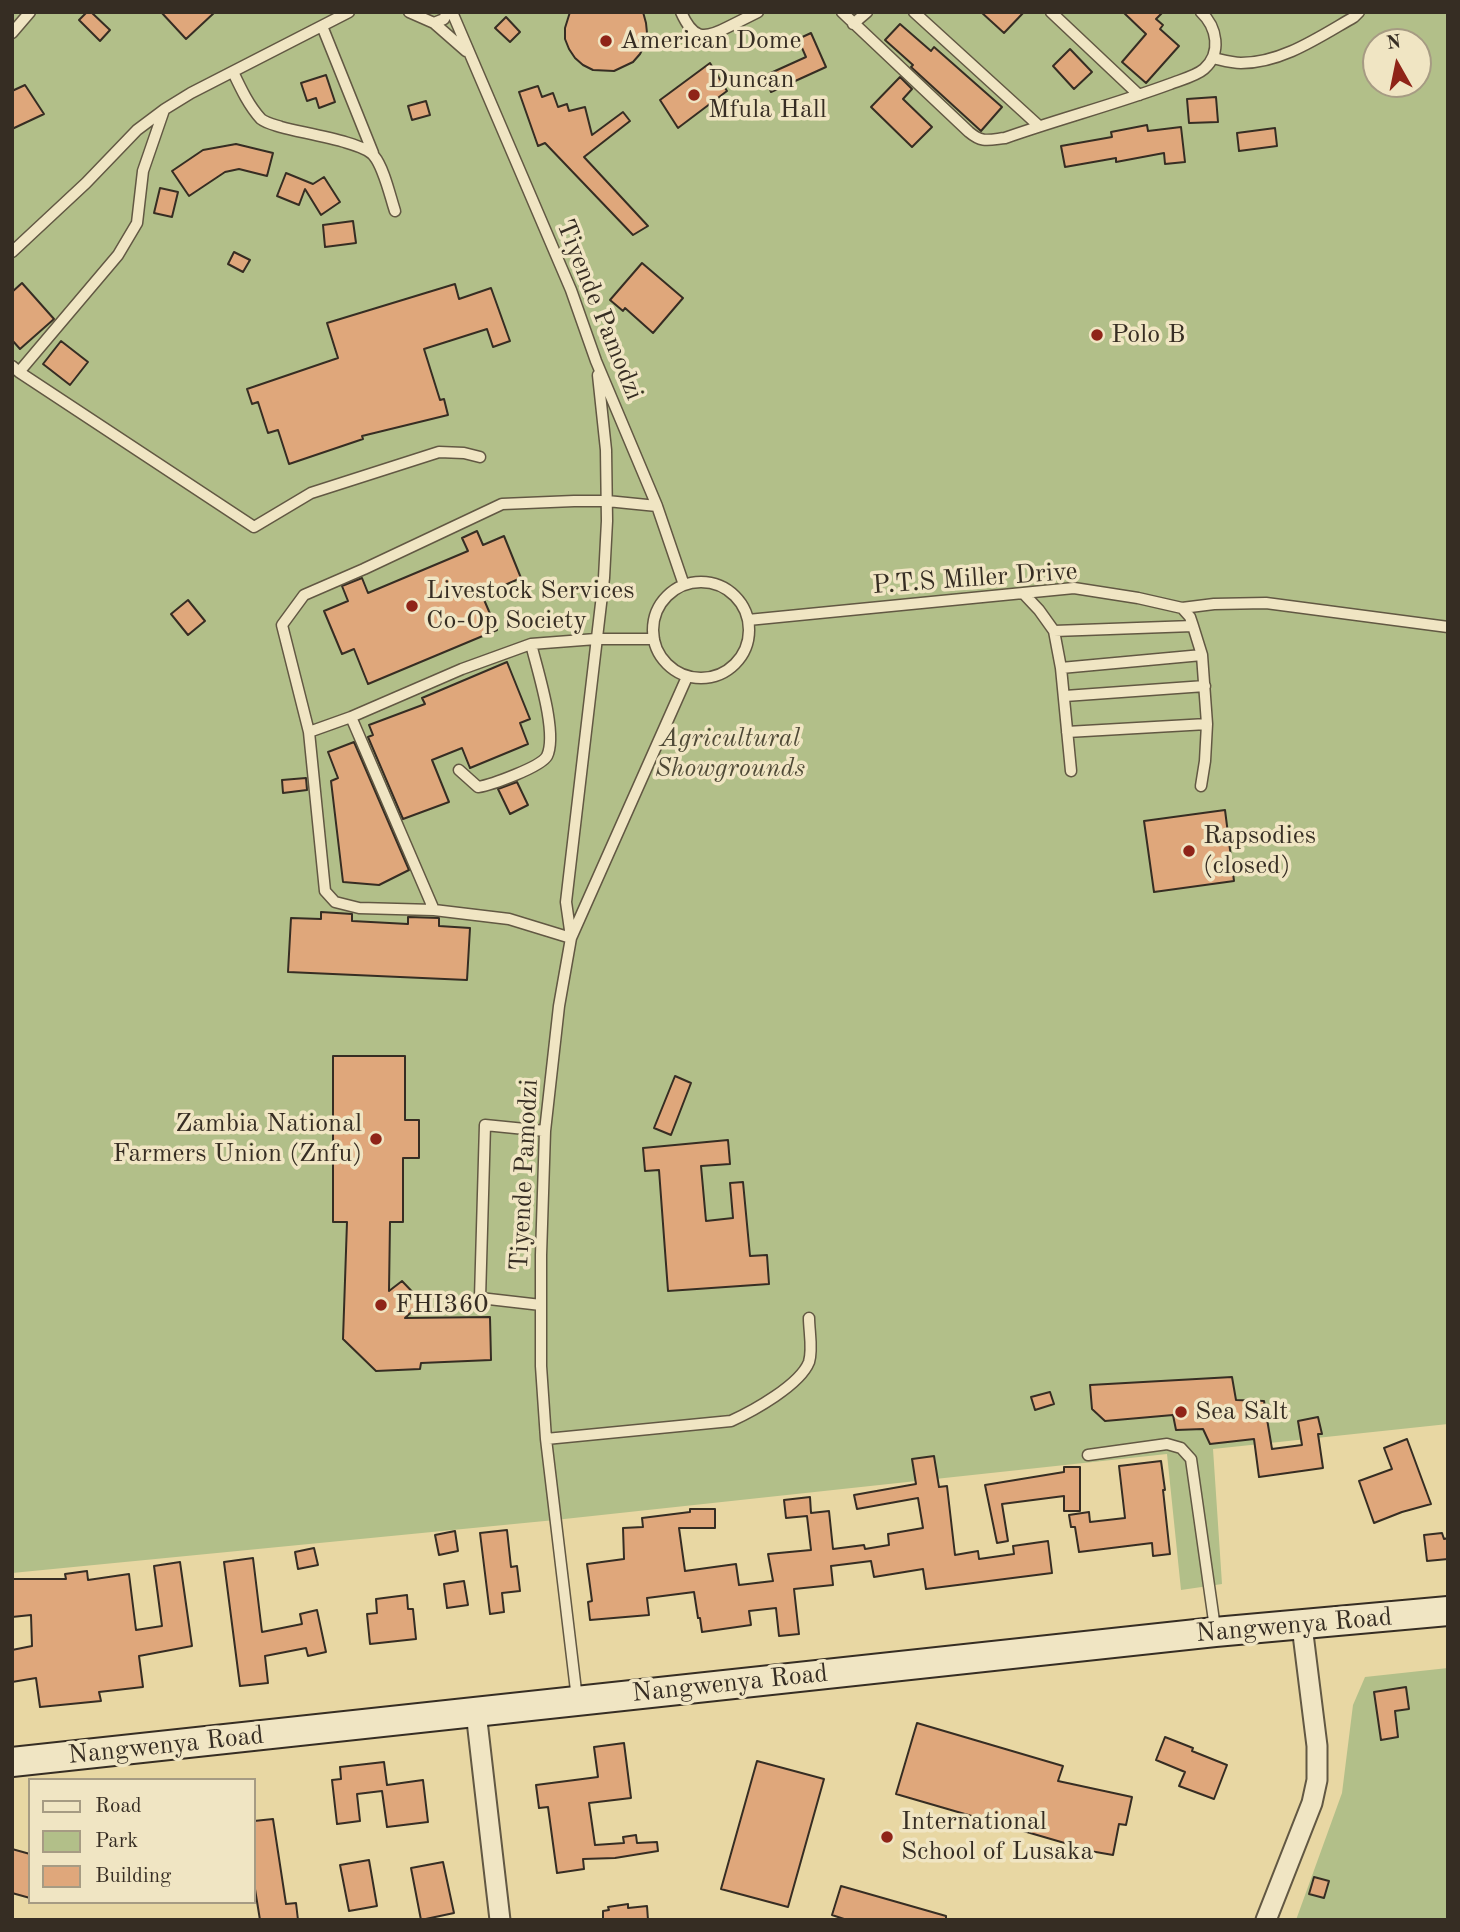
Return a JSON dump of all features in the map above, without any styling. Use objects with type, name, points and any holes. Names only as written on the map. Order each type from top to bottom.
[{"type":"main road","name":"Nangwenya Road","points":[[12,1762],[1215,1632],[1448,1611]]},
{"type":"street","points":[[1266,1920],[1312,1803],[1317,1780],[1317,1746],[1302,1626]]},
{"type":"street","points":[[476,1712],[500,1920]]},
{"type":"lane","points":[[12,33],[30,12]]},
{"type":"lane","points":[[12,252],[86,183],[137,130],[165,109],[349,12]]},
{"type":"lane","name":"Tiyende Pamodzi","points":[[409,12],[433,23],[469,54]]},
{"type":"lane","points":[[433,23],[444,19],[450,12]]},
{"type":"lane","name":"Tiyende Pamodzi","points":[[450,12],[571,290],[596,361],[657,506],[684,585]]},
{"type":"lane","points":[[681,12],[690,30],[702,36],[711,36],[758,12]]},
{"type":"lane","points":[[842,12],[977,139],[1005,138],[1139,95],[1203,71],[1213,58],[1217,40],[1209,20],[1201,12]]},
{"type":"lane","points":[[853,24],[867,12]]},
{"type":"lane","points":[[914,12],[1039,126]]},
{"type":"lane","points":[[1051,12],[1139,95]]},
{"type":"lane","points":[[1213,58],[1238,64],[1259,61],[1300,48],[1359,12]]},
{"type":"lane","points":[[322,26],[395,211]]},
{"type":"lane","points":[[233,72],[244,96],[263,121],[299,133],[354,144],[374,155]]},
{"type":"lane","points":[[165,109],[143,171],[137,223],[131,234],[118,255],[16,369],[254,527],[311,493],[439,452],[480,457]]},
{"type":"lane","points":[[596,361],[606,450],[607,501],[604,578],[566,902],[571,938],[509,919],[434,911],[359,908],[335,902],[326,891],[309,732],[282,625],[304,595],[502,504],[607,501],[657,506]]},
{"type":"lane","points":[[704,582],[723,587],[739,602],[748,620],[745,650],[734,666],[717,676],[687,677],[669,666],[657,649],[653,629],[660,608],[666,597],[684,585],[704,582]]},
{"type":"lane","name":"P.T.S Miller Drive","points":[[748,620],[1074,588],[1182,608],[1266,603],[1448,628]]},
{"type":"lane","points":[[1023,593],[1054,631],[1062,668],[1070,771]]},
{"type":"lane","points":[[1182,608],[1194,626],[1202,655],[1207,724],[1201,786]]},
{"type":"lane","points":[[1054,631],[1194,626]]},
{"type":"lane","points":[[309,732],[351,717],[462,669],[531,644],[596,639],[654,639]]},
{"type":"lane","points":[[459,770],[478,787],[491,785],[541,762],[547,755],[551,730],[531,644]]},
{"type":"lane","points":[[1062,668],[1202,655]]},
{"type":"lane","name":"Tiyende Pamodzi","points":[[577,1700],[546,1439],[541,1366],[545,1131],[559,1006],[571,938],[687,677]]},
{"type":"lane","points":[[1065,696],[1205,686]]},
{"type":"lane","points":[[351,717],[434,911]]},
{"type":"lane","points":[[1067,732],[1207,724]]},
{"type":"lane","points":[[541,1306],[480,1298],[485,1125],[545,1131]]},
{"type":"lane","points":[[546,1439],[731,1421],[753,1411],[781,1392],[809,1362],[808,1318]]},
{"type":"lane","points":[[1088,1455],[1167,1444],[1181,1448],[1191,1459],[1215,1632]]},
{"type":"green space","name":"Agricultural Showgrounds","points":[[12,12],[1448,12],[1448,1424],[1213,1449],[1222,1584],[1181,1590],[1167,1454],[555,1520],[12,1573]]},
{"type":"green space","points":[[1448,1668],[1448,1920],[1296,1920],[1342,1793],[1353,1705],[1365,1677]]},
{"type":"building","points":[[87,12],[91,12],[110,30],[100,41],[79,20]]},
{"type":"building","points":[[161,12],[215,12],[186,39]]},
{"type":"building","name":"American Dome","points":[[570,12],[643,12],[647,33],[640,54],[633,62],[614,71],[593,70],[583,65],[575,58],[565,39]]},
{"type":"building","points":[[981,12],[1024,12],[1004,33]]},
{"type":"building","points":[[1123,12],[1163,12],[1156,19],[1163,25],[1160,29],[1179,46],[1146,83],[1122,62],[1146,34]]},
{"type":"building","points":[[506,17],[520,32],[510,42],[495,28]]},
{"type":"building","points":[[900,24],[931,51],[934,47],[1002,107],[981,131],[885,40]]},
{"type":"building","points":[[811,33],[826,67],[771,92],[764,76],[806,57],[798,39]]},
{"type":"building","points":[[1070,49],[1092,72],[1074,89],[1053,66]]},
{"type":"building","name":"Duncan Mfula Hall","points":[[710,63],[727,91],[678,128],[660,100]]},
{"type":"building","points":[[326,75],[335,102],[319,108],[316,98],[307,101],[301,83]]},
{"type":"building","points":[[900,77],[912,89],[903,99],[932,127],[912,147],[871,107]]},
{"type":"building","points":[[25,85],[44,114],[12,129],[12,91]]},
{"type":"building","points":[[538,86],[542,97],[553,93],[558,107],[567,104],[569,111],[585,107],[592,135],[623,112],[630,121],[584,157],[648,226],[633,235],[545,143],[538,146],[519,92]]},
{"type":"building","points":[[1216,97],[1218,122],[1189,123],[1187,99]]},
{"type":"building","points":[[426,101],[430,115],[412,120],[408,106]]},
{"type":"building","points":[[1147,125],[1148,131],[1181,127],[1185,162],[1165,164],[1164,153],[1116,162],[1116,158],[1065,167],[1061,146],[1112,137],[1111,132]]},
{"type":"building","points":[[1275,128],[1277,146],[1239,151],[1237,133]]},
{"type":"building","points":[[236,144],[273,153],[267,176],[239,169],[225,172],[189,196],[172,171],[203,150]]},
{"type":"building","points":[[286,173],[313,184],[324,177],[340,202],[321,215],[305,189],[299,205],[277,196]]},
{"type":"building","points":[[160,188],[178,192],[172,217],[154,213]]},
{"type":"building","points":[[353,221],[356,243],[325,247],[323,225]]},
{"type":"building","points":[[234,252],[250,260],[243,272],[228,264]]},
{"type":"building","points":[[642,263],[683,298],[653,333],[625,308],[623,311],[610,300]]},
{"type":"building","points":[[22,283],[54,319],[20,349],[12,340],[12,292]]},
{"type":"building","points":[[455,284],[459,299],[491,288],[510,341],[493,347],[487,329],[424,349],[440,400],[444,399],[448,415],[362,436],[363,439],[289,464],[278,430],[268,433],[258,402],[252,404],[247,389],[338,358],[327,323]]},
{"type":"building","points":[[61,341],[88,362],[70,385],[43,364]]},
{"type":"building","name":"Livestock Services Co-Op Society","points":[[477,531],[483,545],[504,536],[521,578],[482,595],[497,630],[368,684],[354,649],[342,654],[324,611],[348,601],[342,586],[362,578],[368,593],[468,551],[462,538]]},
{"type":"building","points":[[188,600],[205,621],[188,635],[171,614]]},
{"type":"building","points":[[507,662],[530,719],[520,723],[528,744],[470,768],[462,748],[432,760],[449,802],[403,819],[368,737],[373,735],[369,725],[425,704],[422,698]]},
{"type":"building","points":[[354,742],[409,870],[379,885],[343,882],[331,781],[338,778],[328,752]]},
{"type":"building","points":[[306,778],[307,790],[283,793],[282,780]]},
{"type":"building","points":[[517,782],[528,805],[510,814],[498,789]]},
{"type":"building","name":"Rapsodies (closed)","points":[[1225,810],[1234,881],[1154,892],[1144,821]]},
{"type":"building","points":[[321,912],[352,914],[352,921],[408,924],[408,917],[439,918],[439,926],[470,928],[467,980],[288,972],[291,918],[321,919]]},
{"type":"building","points":[[333,1056],[405,1056],[405,1120],[419,1120],[419,1158],[403,1158],[403,1222],[390,1222],[389,1291],[402,1281],[422,1302],[405,1318],[490,1317],[491,1360],[421,1363],[420,1369],[376,1371],[343,1339],[347,1222],[333,1222]]},
{"type":"building","points":[[675,1076],[691,1083],[671,1135],[654,1128]]},
{"type":"building","points":[[728,1140],[730,1164],[701,1166],[706,1221],[733,1218],[730,1183],[743,1182],[750,1256],[767,1255],[769,1284],[668,1291],[659,1170],[645,1171],[643,1148]]},
{"type":"building","name":"Sea Salt","points":[[1232,1377],[1236,1400],[1264,1401],[1272,1449],[1302,1445],[1298,1421],[1318,1417],[1322,1434],[1318,1434],[1323,1468],[1259,1477],[1254,1439],[1210,1444],[1203,1429],[1176,1430],[1173,1415],[1105,1421],[1092,1409],[1090,1385]]},
{"type":"building","points":[[1050,1392],[1054,1404],[1035,1410],[1031,1397]]},
{"type":"building","points":[[1407,1439],[1431,1504],[1374,1523],[1359,1481],[1392,1469],[1384,1448]]},
{"type":"building","points":[[934,1456],[939,1487],[947,1486],[955,1555],[978,1551],[979,1559],[1014,1554],[1013,1546],[1048,1541],[1052,1573],[926,1589],[923,1569],[874,1577],[871,1561],[831,1566],[833,1585],[794,1589],[799,1634],[779,1636],[776,1608],[749,1611],[751,1625],[702,1632],[694,1592],[647,1598],[649,1615],[590,1620],[588,1602],[592,1601],[587,1564],[624,1559],[623,1528],[643,1527],[642,1518],[690,1512],[690,1509],[715,1509],[715,1528],[679,1528],[685,1571],[736,1564],[739,1585],[773,1581],[768,1554],[811,1550],[807,1516],[786,1518],[784,1500],[810,1497],[811,1513],[829,1511],[833,1549],[864,1545],[865,1549],[889,1545],[888,1534],[923,1528],[918,1498],[857,1509],[854,1495],[916,1484],[912,1459]]},
{"type":"building","points":[[1161,1461],[1170,1554],[1153,1556],[1152,1543],[1079,1552],[1075,1527],[1071,1527],[1069,1515],[1089,1512],[1090,1522],[1125,1518],[1119,1466]]},
{"type":"building","points":[[1064,1467],[1080,1467],[1080,1511],[1064,1511],[1064,1496],[1002,1504],[1008,1541],[997,1543],[985,1485],[1064,1472]]},
{"type":"building","points":[[507,1530],[511,1567],[517,1566],[520,1591],[502,1593],[504,1612],[490,1614],[480,1533]]},
{"type":"building","points":[[455,1531],[458,1551],[439,1555],[435,1535]]},
{"type":"building","points":[[1442,1533],[1444,1539],[1448,1538],[1448,1559],[1427,1561],[1424,1535]]},
{"type":"building","points":[[314,1548],[318,1565],[298,1569],[295,1552]]},
{"type":"building","points":[[253,1558],[262,1632],[302,1624],[300,1614],[317,1610],[326,1652],[308,1656],[306,1648],[265,1656],[268,1683],[240,1686],[224,1562]]},
{"type":"building","points":[[180,1562],[192,1646],[139,1656],[143,1687],[99,1692],[101,1701],[40,1707],[36,1678],[12,1682],[12,1650],[32,1646],[31,1615],[12,1617],[12,1579],[66,1579],[65,1574],[87,1571],[88,1580],[129,1574],[136,1630],[162,1626],[154,1566]]},
{"type":"building","points":[[464,1581],[468,1605],[447,1608],[444,1584]]},
{"type":"building","points":[[407,1595],[408,1609],[413,1609],[416,1639],[370,1644],[367,1614],[377,1613],[376,1599]]},
{"type":"building","points":[[1406,1687],[1409,1709],[1395,1711],[1398,1737],[1381,1740],[1374,1692]]},
{"type":"building","points":[[917,1723],[1063,1766],[1058,1781],[1132,1797],[1126,1825],[1119,1824],[1113,1855],[1067,1847],[1068,1844],[896,1794]]},
{"type":"building","points":[[1165,1737],[1227,1765],[1214,1799],[1179,1786],[1185,1772],[1156,1760]]},
{"type":"building","points":[[624,1743],[631,1798],[589,1803],[595,1845],[624,1843],[623,1837],[636,1835],[637,1843],[657,1842],[658,1851],[615,1858],[583,1859],[584,1869],[557,1873],[548,1807],[539,1808],[536,1785],[598,1777],[594,1747]]},
{"type":"building","points":[[757,1761],[824,1779],[788,1907],[721,1889]]},
{"type":"building","points":[[384,1762],[387,1785],[423,1780],[428,1822],[387,1827],[382,1791],[357,1794],[360,1821],[337,1824],[332,1780],[341,1779],[340,1767]]},
{"type":"building","points":[[273,1819],[286,1904],[296,1903],[298,1920],[260,1920],[256,1895],[256,1821]]},
{"type":"building","points":[[12,1849],[28,1853],[28,1897],[12,1893]]},
{"type":"building","points":[[369,1860],[377,1906],[349,1911],[340,1865]]},
{"type":"building","points":[[443,1862],[454,1913],[421,1920],[411,1868]]},
{"type":"building","points":[[1314,1877],[1329,1881],[1324,1898],[1309,1894]]},
{"type":"building","points":[[841,1886],[946,1916],[946,1920],[847,1920],[832,1915]]},
{"type":"building","points":[[628,1904],[628,1908],[647,1906],[648,1920],[603,1920],[603,1911],[609,1910],[608,1907]]},
{"type":"place","name":"American Dome","points":[[606,41]]},
{"type":"place","name":"Duncan Mfula Hall","points":[[694,95]]},
{"type":"place","name":"Polo B","points":[[1097,335]]},
{"type":"place","name":"Livestock Services Co-Op Society","points":[[412,606]]},
{"type":"place","name":"Rapsodies (closed)","points":[[1189,851]]},
{"type":"place","name":"Zambia National Farmers Union (Znfu)","points":[[376,1139]]},
{"type":"place","name":"FHI360","points":[[381,1305]]},
{"type":"place","name":"Sea Salt","points":[[1181,1412]]},
{"type":"place","name":"International School of Lusaka","points":[[887,1837]]}]
